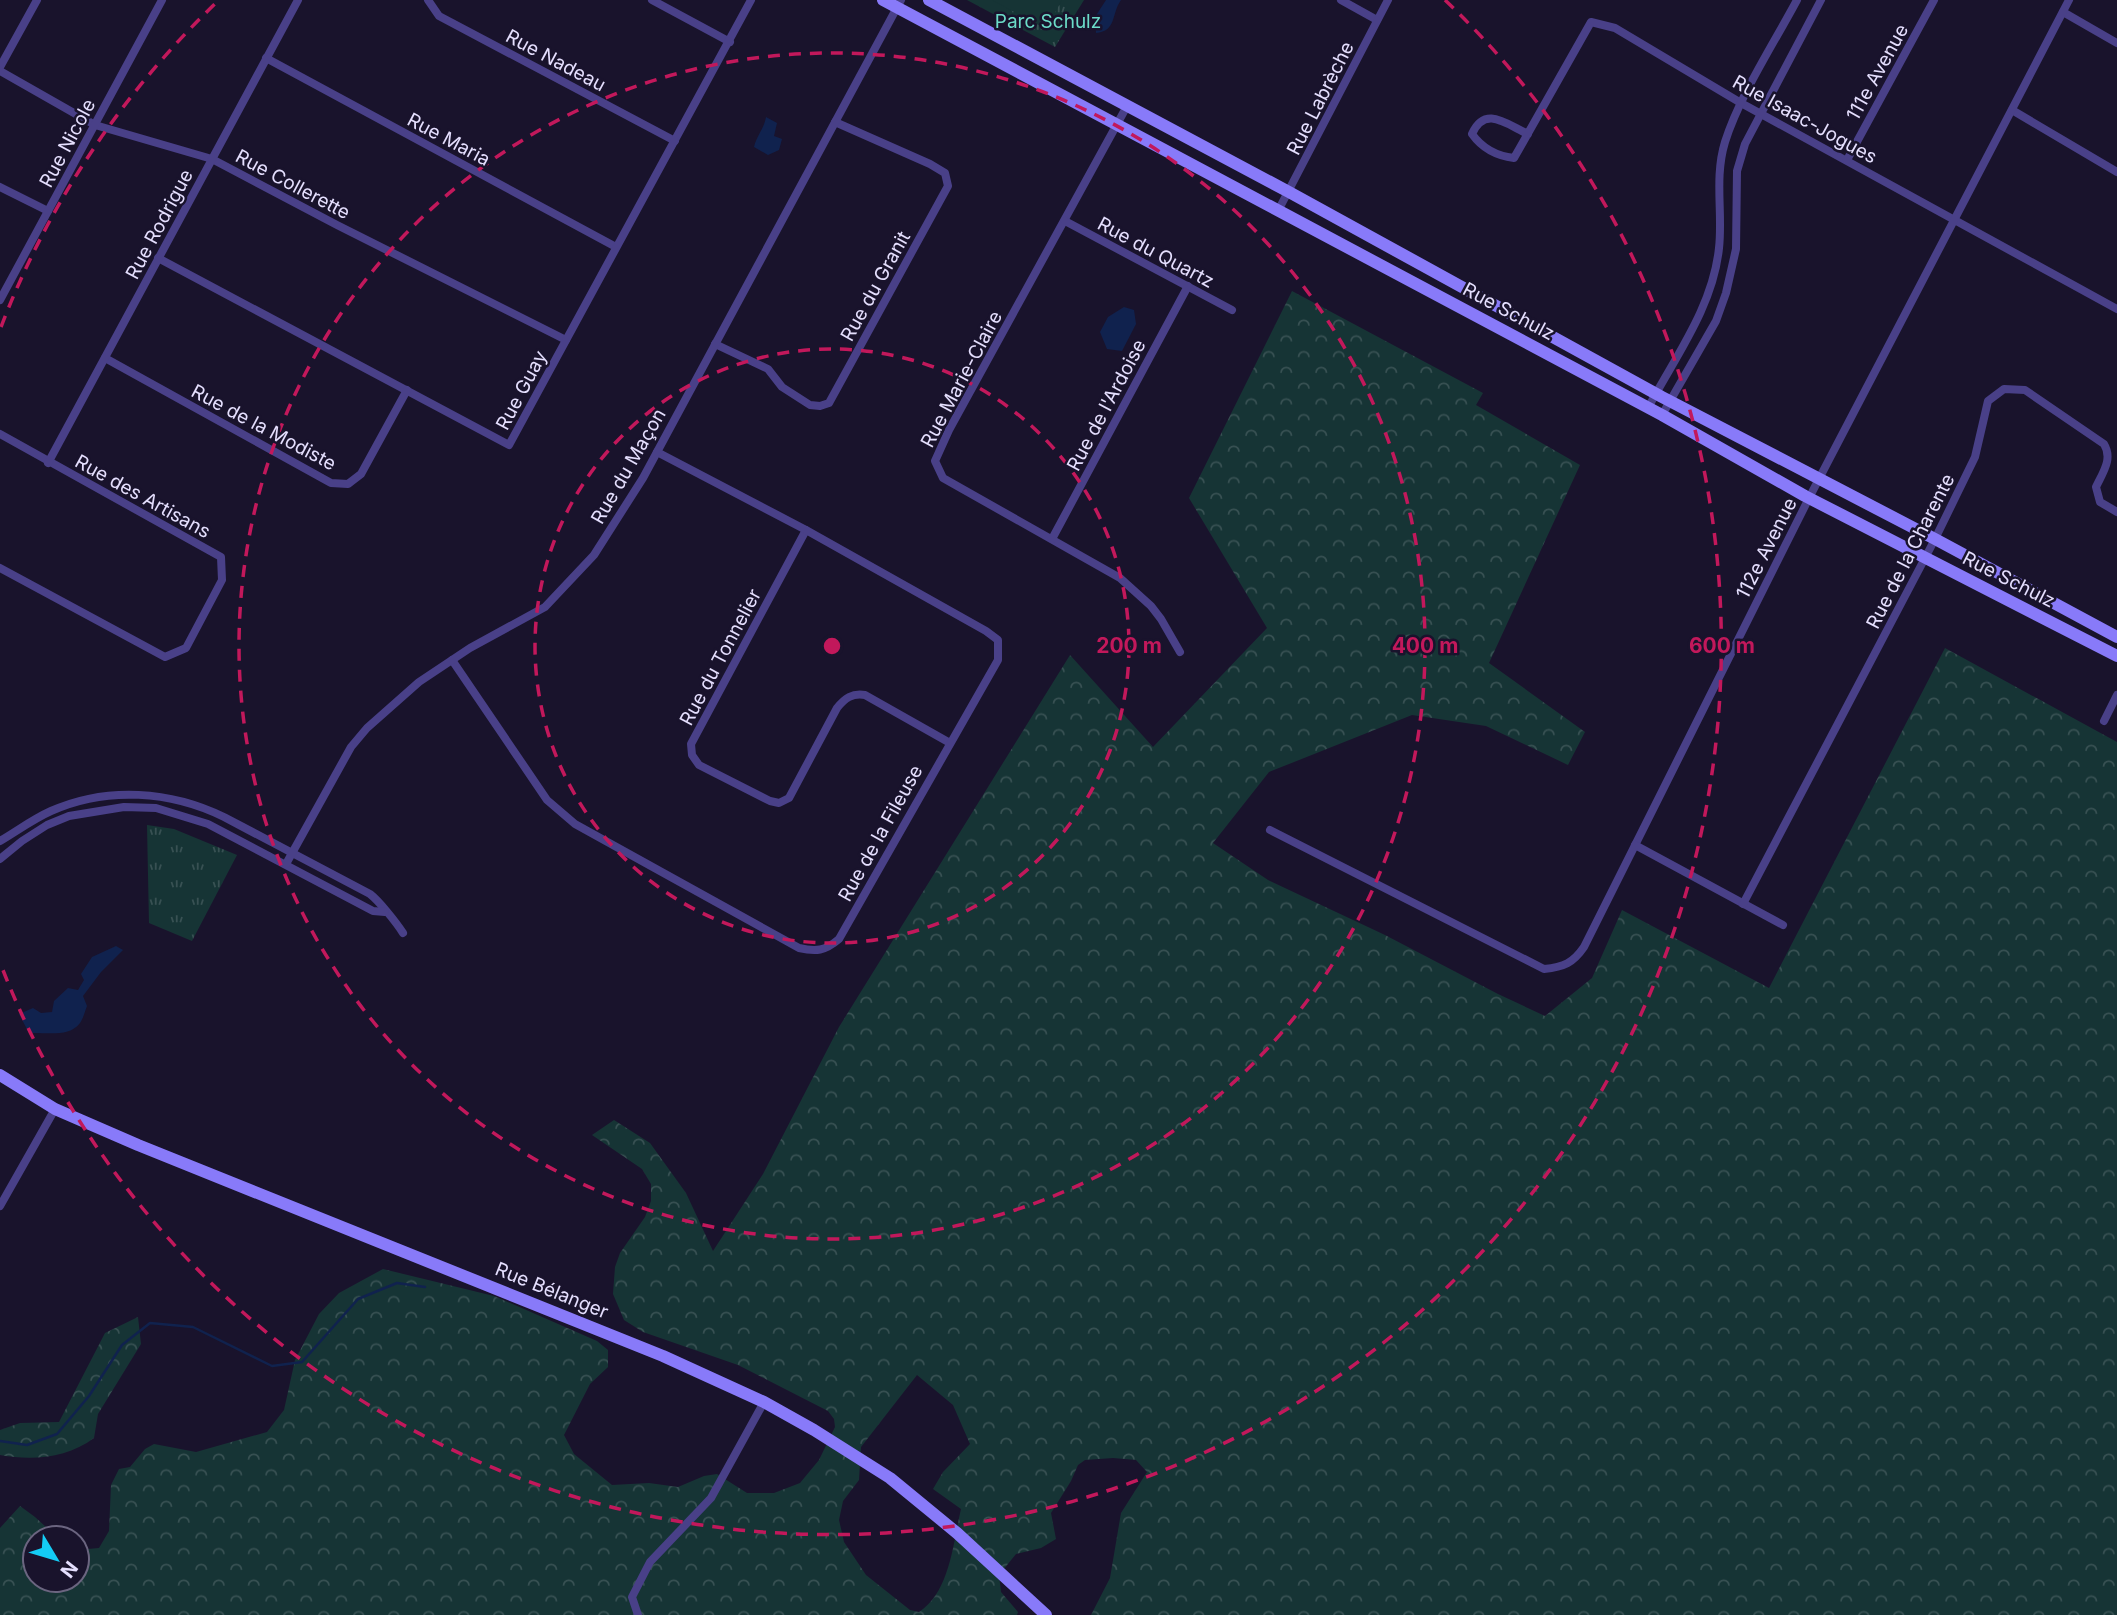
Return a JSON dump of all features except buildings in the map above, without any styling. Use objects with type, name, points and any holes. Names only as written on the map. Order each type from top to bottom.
[{"type":"street","points":[[0,69],[37,0]]},
{"type":"street","name":"Rue Nicole","points":[[0,300],[162,0]]},
{"type":"street","name":"Rue Rodrigue","points":[[48,463],[298,0]]},
{"type":"street","name":"Rue Nadeau","points":[[428,0],[439,16],[675,141]]},
{"type":"street","points":[[652,0],[730,42]]},
{"type":"street","name":"Rue Guay","points":[[158,258],[509,445],[751,0]]},
{"type":"street","name":"Rue Schulz","points":[[883,0],[899,4],[994,58],[1662,415],[1809,498],[2117,656]]},
{"type":"street","name":"Rue Schulz","points":[[929,0],[1289,192],[1669,401],[2117,637]]},
{"type":"street","points":[[1341,0],[1377,20]]},
{"type":"street","name":"Rue Labrèche","points":[[1279,209],[1388,0]]},
{"type":"street","points":[[1648,408],[1692,330],[1710,289],[1719,248],[1718,167],[1731,123],[1797,0]]},
{"type":"street","points":[[1662,415],[1716,321],[1727,293],[1736,249],[1737,171],[1745,144],[1821,0]]},
{"type":"street","name":"111e Avenue","points":[[1847,160],[1934,0]]},
{"type":"street","name":"112e Avenue","points":[[1270,830],[1544,969],[1561,967],[1575,960],[1584,947],[1818,480],[2069,0]]},
{"type":"street","name":"Rue du Maçon","points":[[286,864],[351,747],[367,728],[419,682],[545,607],[594,555],[657,452],[899,4]]},
{"type":"street","points":[[2063,12],[2117,43]]},
{"type":"street","name":"Rue Isaac-Jogues","points":[[1528,134],[1492,118],[1477,123],[1472,134],[1480,145],[1503,157],[1514,158],[1528,134],[1591,22],[1615,28],[1760,114],[2117,309]]},
{"type":"street","points":[[994,58],[1004,40]]},
{"type":"street","name":"Rue Maria","points":[[266,58],[616,247]]},
{"type":"street","name":"Rue Collerette","points":[[0,69],[95,125],[212,159],[566,340]]},
{"type":"street","name":"Rue Marie-Claire","points":[[1127,106],[949,430],[935,461],[943,478],[1120,578],[1161,618],[1180,652]]},
{"type":"street","points":[[2012,110],[2117,172]]},
{"type":"street","name":"Rue du Granit","points":[[715,344],[768,369],[782,387],[810,405],[829,403],[942,198],[948,186],[945,173],[835,122]]},
{"type":"street","points":[[0,187],[48,211]]},
{"type":"street","name":"Rue du Quartz","points":[[1065,221],[1232,310]]},
{"type":"street","name":"Rue de l'Ardoise","points":[[1052,539],[1188,286]]},
{"type":"street","name":"Rue de la Modiste","points":[[104,358],[331,483],[348,485],[361,474],[407,390]]},
{"type":"street","name":"Rue de la Charente","points":[[1743,904],[1935,539],[1975,457],[1988,401],[2004,388],[2025,390],[2104,444],[2109,452],[2108,463],[2096,487],[2100,502],[2117,512]]},
{"type":"street","name":"Rue des Artisans","points":[[0,434],[220,557],[222,580],[186,648],[165,657],[0,568]]},
{"type":"street","points":[[1737,458],[1746,442]]},
{"type":"street","name":"Rue de la Fileuse","points":[[452,660],[547,800],[575,824],[799,948],[815,952],[828,948],[839,939],[998,660],[998,640],[806,530],[657,452]]},
{"type":"street","name":"Rue du Tonnelier","points":[[806,530],[691,744],[692,755],[699,765],[779,803],[789,798],[836,708],[845,698],[856,694],[865,695],[950,743]]},
{"type":"street","points":[[2104,721],[2117,695]]},
{"type":"street","points":[[0,841],[53,810],[120,795],[152,795],[200,806],[370,894],[378,900],[403,933]]},
{"type":"street","points":[[0,859],[47,825],[87,812],[124,807],[156,808],[208,824],[373,911],[385,912]]},
{"type":"street","points":[[1635,845],[1783,925]]},
{"type":"street","name":"Rue Bélanger","points":[[0,1075],[55,1109],[138,1145],[663,1356],[764,1402],[890,1478],[957,1533],[1046,1615]]},
{"type":"street","points":[[0,1206],[55,1109]]},
{"type":"street","points":[[638,1615],[632,1597],[650,1562],[711,1498],[764,1402]]},
{"type":"green space","name":"Parc Schulz","points":[[967,0],[1084,0],[1055,47]]},
{"type":"green space","points":[[992,0],[1062,0],[1046,29]]},
{"type":"green space","points":[[1292,291],[1483,393],[1476,405],[1580,465],[1489,663],[1585,732],[1568,765],[1486,726],[1412,715],[1269,772],[1213,843],[1268,880],[1385,935],[1545,1016],[1592,978],[1622,910],[1769,988],[1945,648],[2117,742],[2117,1615],[1091,1615],[1110,1578],[1121,1513],[1147,1472],[1136,1460],[1113,1458],[1085,1460],[1078,1465],[1051,1513],[1056,1539],[1041,1548],[1016,1554],[999,1575],[1001,1592],[1018,1612],[1017,1615],[0,1615],[0,1528],[20,1506],[43,1524],[21,1524],[21,1594],[91,1594],[91,1549],[99,1548],[109,1531],[111,1485],[119,1469],[130,1467],[145,1449],[154,1444],[196,1452],[267,1432],[284,1410],[295,1360],[319,1314],[339,1293],[383,1269],[494,1296],[597,1341],[608,1350],[608,1367],[590,1384],[564,1435],[574,1454],[612,1485],[649,1483],[678,1487],[704,1476],[717,1474],[747,1493],[774,1493],[800,1483],[819,1460],[835,1427],[834,1419],[828,1411],[738,1365],[643,1332],[624,1320],[613,1294],[615,1267],[620,1253],[645,1217],[651,1201],[651,1184],[642,1169],[592,1135],[614,1120],[650,1143],[686,1193],[713,1251],[763,1174],[839,1027],[1070,655],[1153,747],[1267,628],[1189,498]],"holes":[[[917,1375],[953,1405],[970,1444],[943,1472],[933,1489],[961,1509],[944,1580],[938,1592],[919,1612],[910,1610],[866,1575],[844,1542],[839,1520],[843,1501],[859,1480],[861,1447]]]},
{"type":"green space","points":[[147,825],[174,829],[237,855],[192,941],[149,923]]},
{"type":"green space","points":[[138,1317],[141,1344],[98,1414],[94,1438],[61,1454],[37,1458],[0,1455],[0,1430],[20,1423],[59,1422],[105,1333]]},
{"type":"water","points":[[1106,0],[1121,0],[1111,25],[1103,32],[1096,33],[1095,17]]},
{"type":"water","points":[[766,117],[777,123],[774,136],[782,139],[779,150],[768,155],[754,147]]},
{"type":"water","points":[[1124,307],[1134,310],[1136,324],[1122,351],[1107,349],[1100,332],[1108,317]]},
{"type":"water","points":[[116,946],[123,950],[101,972],[83,996],[87,1006],[75,1028],[56,1033],[29,1033],[19,1014],[33,1008],[41,1013],[52,1012],[54,1001],[68,988],[78,990],[84,980],[81,974],[92,957]]},
{"type":"waterway","points":[[0,1441],[27,1445],[57,1434],[89,1396],[122,1345],[150,1323],[193,1327],[272,1366],[302,1362],[358,1299],[397,1283],[425,1287]]}]
